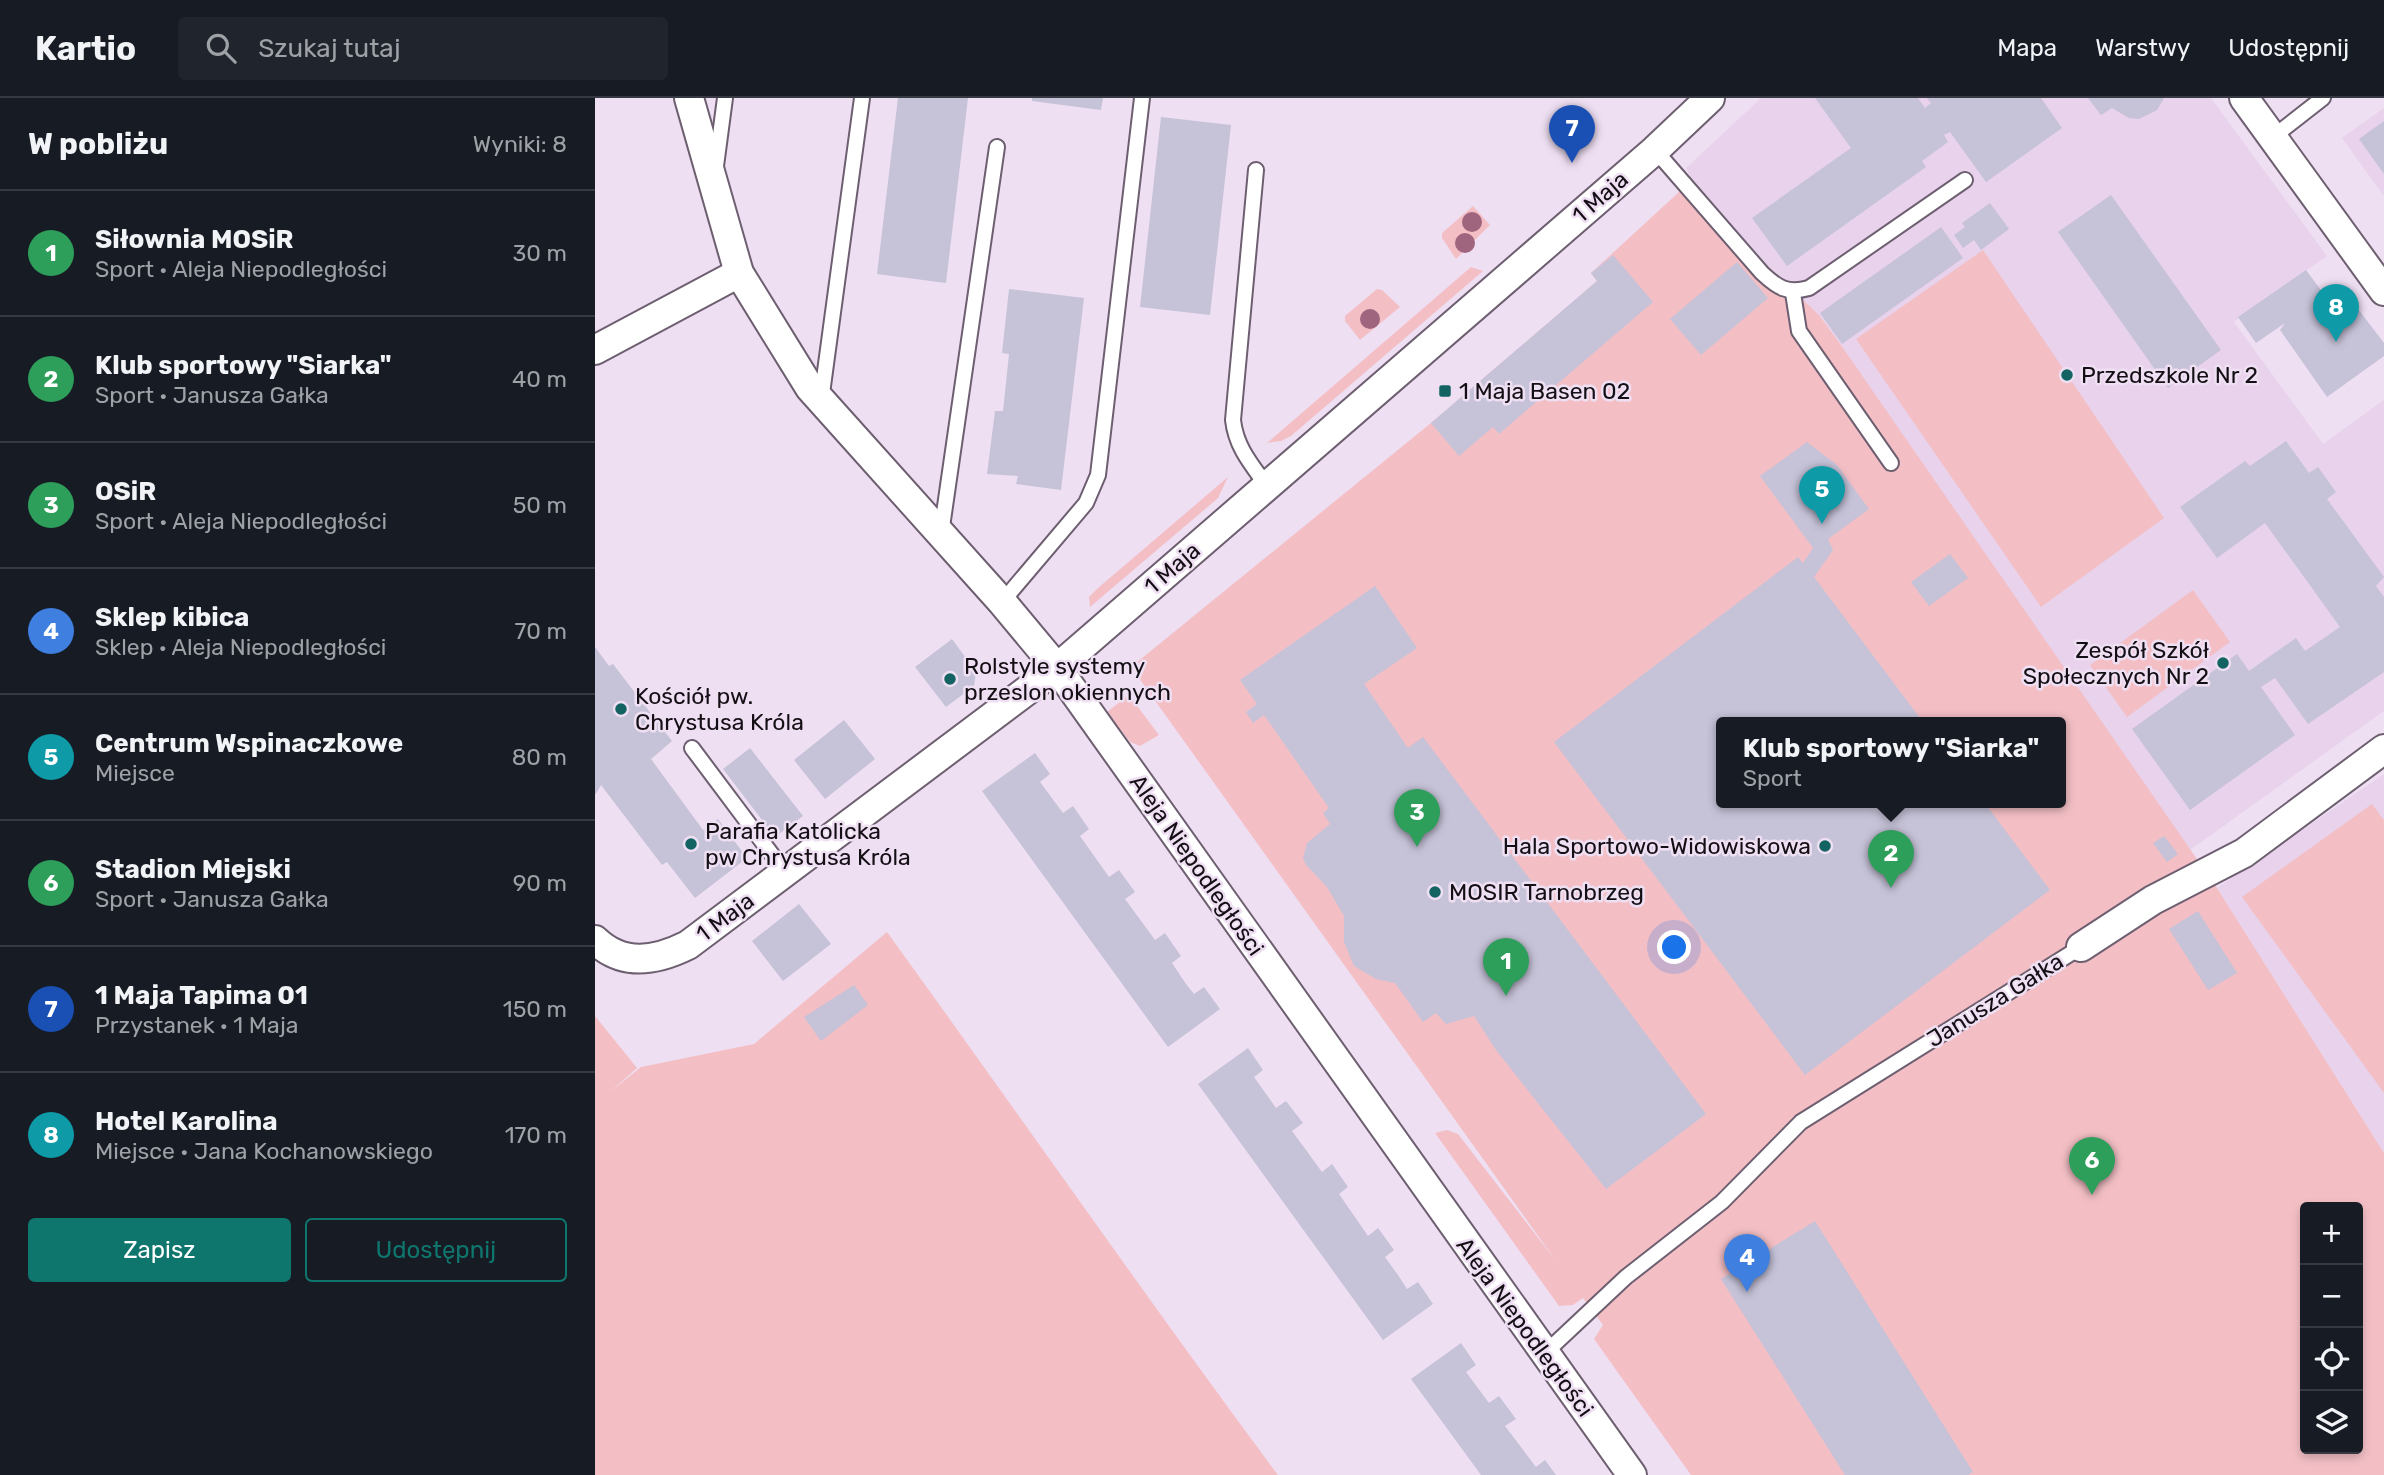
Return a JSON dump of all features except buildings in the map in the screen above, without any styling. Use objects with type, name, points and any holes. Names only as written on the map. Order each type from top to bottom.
[{"type":"street","name":"Aleja Niepodległości","points":[[689,98],[739,273],[810,388],[1002,602],[1057,668],[1632,1475]]},
{"type":"street","name":"1 Maja","points":[[595,940],[618,955],[642,961],[666,956],[688,945],[1057,668],[1655,150],[1710,98]]},
{"type":"street","points":[[2244,98],[2384,291]]},
{"type":"street","points":[[595,350],[739,273]]},
{"type":"street","name":"Janusza Gałka","points":[[2081,947],[2153,900],[2244,853],[2384,749]]},
{"type":"lane","points":[[713,180],[725,98]]},
{"type":"lane","points":[[821,401],[862,98]]},
{"type":"lane","points":[[1002,602],[1086,503],[1098,475],[1142,98]]},
{"type":"lane","points":[[2273,138],[2323,98]]},
{"type":"lane","points":[[941,534],[997,147]]},
{"type":"lane","points":[[1655,150],[1762,273],[1777,287],[1793,293],[1809,288],[1965,180]]},
{"type":"lane","points":[[1256,170],[1233,420],[1235,437],[1242,452],[1267,486]]},
{"type":"lane","points":[[1793,293],[1798,331],[1891,463]]},
{"type":"lane","points":[[692,748],[785,872]]},
{"type":"lane","name":"Janusza Gałka","points":[[1544,1354],[1626,1277],[1722,1202],[1801,1122],[2081,947]]},
{"type":"shaded area","points":[[1761,98],[2211,98],[2327,256],[2234,322],[2323,444],[2384,400],[2384,711],[2190,850],[1819,315],[1752,251],[1692,180],[1686,168]]},
{"type":"shaded area","points":[[2384,108],[2384,196],[2342,138]]},
{"type":"shaded area","points":[[1692,180],[1752,251],[1819,315],[2217,888],[2384,1153],[2384,1475],[1691,1475],[1594,1339],[1603,1325],[1583,1298],[1573,1305],[1559,1306],[1435,1133],[1447,1130],[1458,1134],[1556,1261],[1131,667],[1431,423],[1597,281],[1591,273]]},
{"type":"shaded area","points":[[1473,206],[1490,225],[1456,259],[1442,238],[1442,233]]},
{"type":"shaded area","points":[[1983,250],[2164,518],[2041,607],[1856,339]]},
{"type":"shaded area","points":[[1471,267],[1483,271],[1291,436],[1267,443]]},
{"type":"shaded area","points":[[1377,289],[1382,290],[1400,307],[1360,340],[1345,321],[1345,316]]},
{"type":"shaded area","points":[[1228,477],[1218,498],[1090,607],[1089,597],[1098,588]]},
{"type":"shaded area","points":[[2193,590],[2230,642],[2127,717],[2090,665]]},
{"type":"shaded area","points":[[1129,695],[1159,735],[1140,746],[1130,742],[1107,712]]},
{"type":"shaded area","points":[[2384,774],[2384,1153],[2217,888]]},
{"type":"shaded area","points":[[2372,804],[2384,820],[2384,1093],[2242,897]]},
{"type":"shaded area","points":[[887,932],[1278,1475],[595,1475],[595,1016],[637,1068],[610,1092],[641,1067],[754,1044]]},
{"type":"place","name":"1 Maja Tapima 01","points":[[1572,163]]},
{"type":"place","name":"Hotel Karolina","points":[[2336,342]]},
{"type":"place","name":"Przedszkole Nr 2","points":[[2067,375]]},
{"type":"place","name":"1 Maja Basen 02","points":[[1445,391]]},
{"type":"place","name":"Centrum Wspinaczkowe","points":[[1822,524]]},
{"type":"place","name":"Zespół Szkół Społecznych Nr 2","points":[[2223,663]]},
{"type":"place","name":"Rolstyle systemy przeslon okiennych","points":[[950,679]]},
{"type":"place","name":"Kościół pw. Chrystusa Króla","points":[[621,709]]},
{"type":"place","name":"Parafia Katolicka pw Chrystusa Króla","points":[[691,844]]},
{"type":"place","name":"Hala Sportowo-Widowiskowa","points":[[1825,846]]},
{"type":"place","name":"OSiR","points":[[1417,847]]},
{"type":"place","name":"Klub sportowy \"Siarka\"","points":[[1891,888]]},
{"type":"place","name":"MOSIR Tarnobrzeg","points":[[1435,892]]},
{"type":"place","name":"Siłownia MOSiR","points":[[1506,996]]},
{"type":"place","name":"Stadion Miejski","points":[[2092,1195]]},
{"type":"place","name":"Sklep kibica","points":[[1747,1292]]}]
